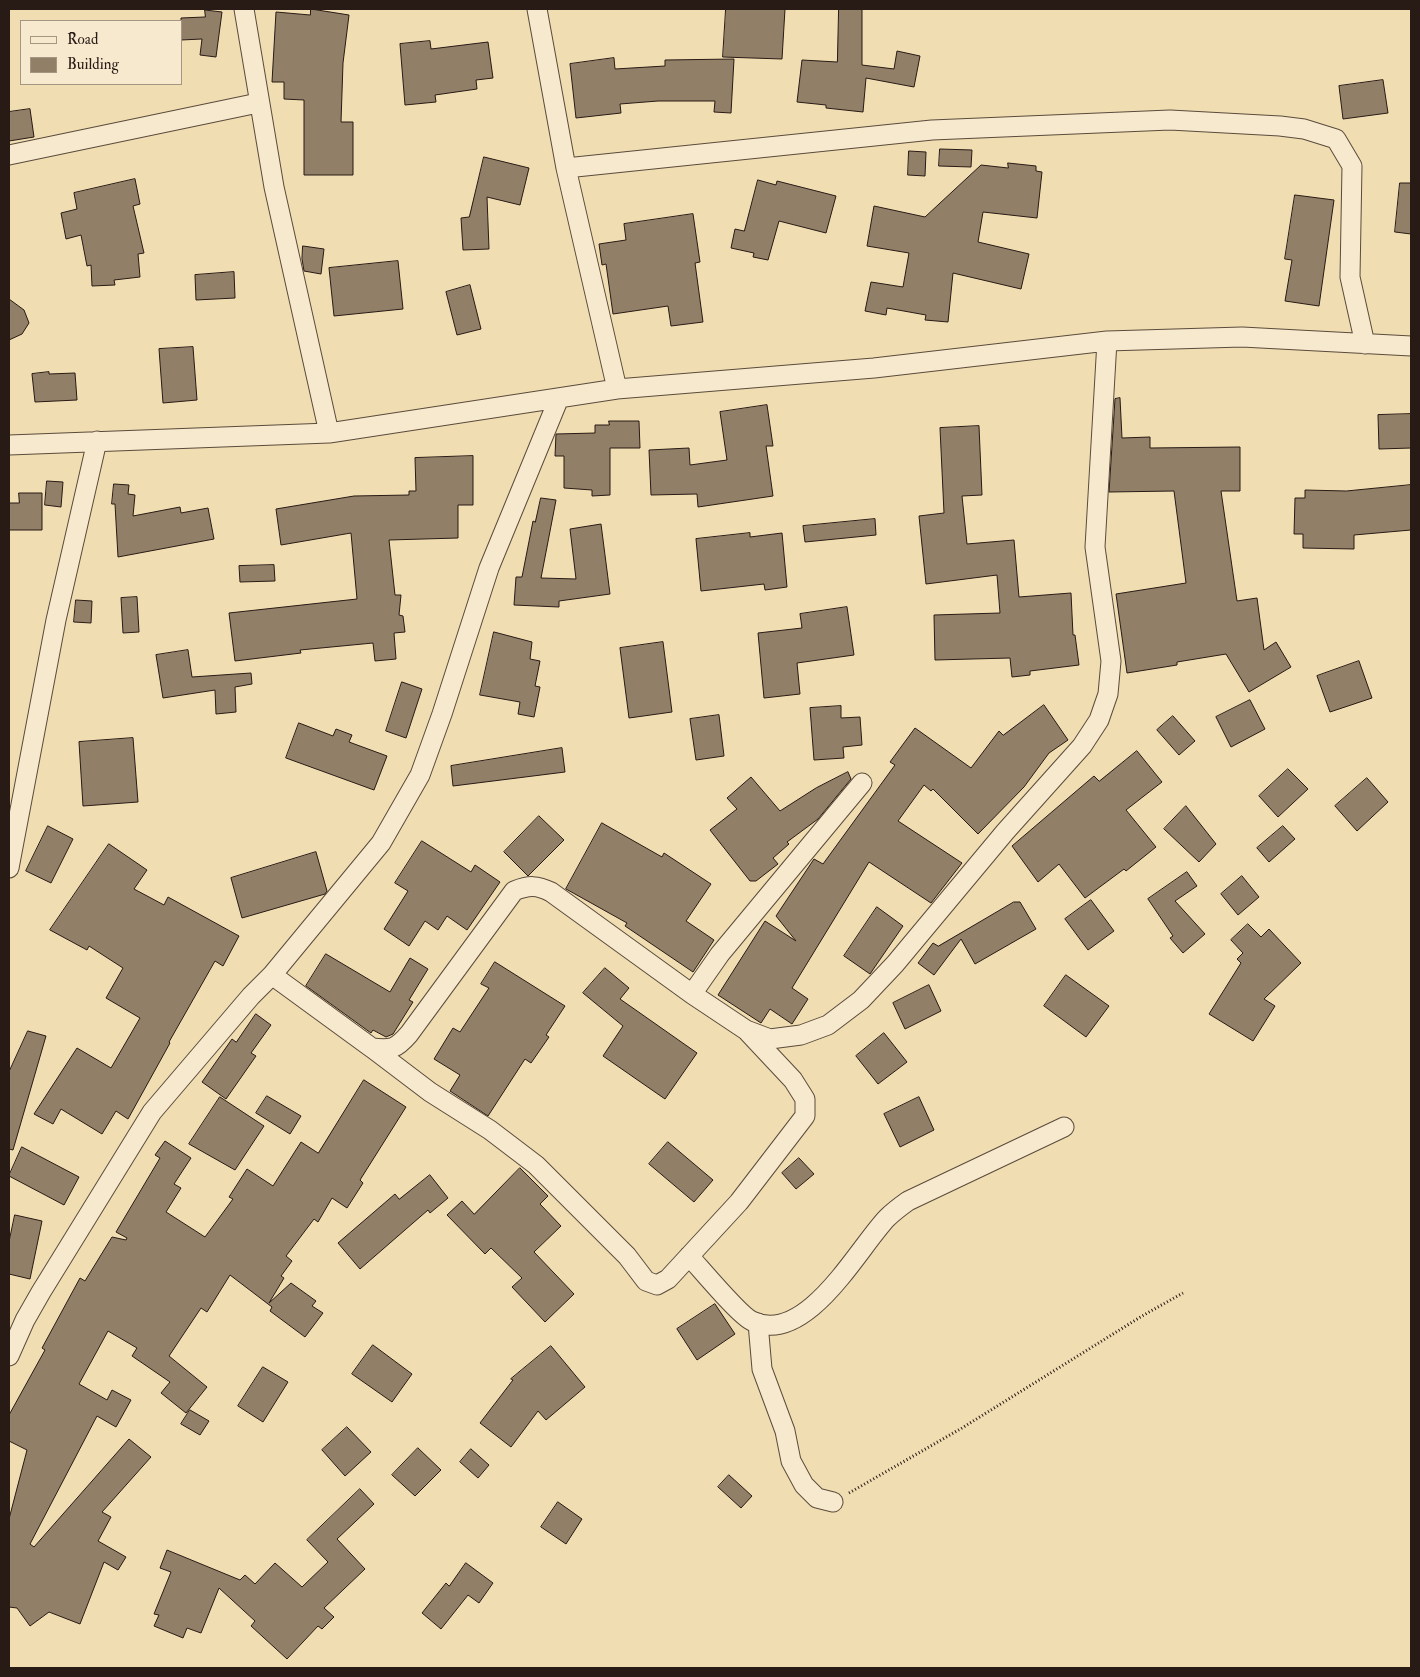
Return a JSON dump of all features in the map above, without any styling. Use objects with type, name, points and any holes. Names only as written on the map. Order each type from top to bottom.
[{"type":"street","points":[[244,9],[258,103],[274,187],[329,433]]},
{"type":"street","points":[[537,9],[566,168],[617,388]]},
{"type":"street","points":[[9,155],[258,103]]},
{"type":"street","points":[[566,168],[932,130],[1170,120],[1304,129],[1336,139],[1352,166],[1350,277],[1365,344]]},
{"type":"street","points":[[9,445],[329,433],[617,388],[874,368],[1107,342],[1242,337],[1411,346]]},
{"type":"street","points":[[746,1030],[770,1038],[801,1035],[828,1025],[861,1000],[895,964],[1005,832],[1082,746],[1099,720],[1108,694],[1110,661],[1095,547],[1107,342]]},
{"type":"street","points":[[9,1356],[17,1319],[152,1112],[251,996],[272,975],[381,843],[420,775],[442,714],[489,568],[559,398]]},
{"type":"street","points":[[9,868],[56,620],[97,441]]},
{"type":"street","points":[[692,994],[720,954],[862,784]]},
{"type":"street","points":[[272,975],[430,1092],[490,1130],[536,1165],[627,1256],[646,1281],[657,1285],[668,1279],[739,1202],[804,1116],[805,1099],[793,1080],[746,1030],[692,994],[551,892],[538,886],[525,886],[514,891],[398,1046],[387,1050],[372,1048]]},
{"type":"street","points":[[689,1256],[750,1321],[767,1327],[786,1324],[812,1306],[840,1278],[887,1218],[908,1200],[1064,1127]]},
{"type":"street","points":[[758,1324],[762,1369],[785,1431],[791,1461],[804,1485],[816,1498],[833,1502]]},
{"type":"path","points":[[833,1502],[962,1428],[1142,1316],[1183,1293]]},
{"type":"building","points":[[311,9],[349,15],[343,63],[341,122],[353,122],[353,175],[304,175],[304,100],[284,99],[284,82],[272,82],[276,12],[310,15]]},
{"type":"building","points":[[726,9],[785,9],[782,59],[723,57]]},
{"type":"building","points":[[839,9],[862,9],[862,65],[894,69],[897,51],[920,56],[914,87],[866,78],[863,112],[826,108],[826,105],[797,102],[802,60],[837,62]]},
{"type":"building","points":[[205,10],[222,12],[216,57],[200,55],[202,39],[182,40],[181,18],[205,17]]},
{"type":"building","points":[[430,41],[431,49],[488,42],[493,78],[476,80],[477,89],[435,95],[436,102],[405,105],[400,44]]},
{"type":"building","points":[[614,58],[615,69],[665,66],[665,60],[734,59],[731,113],[714,112],[715,101],[658,101],[620,104],[621,113],[576,118],[570,64]]},
{"type":"building","points":[[1383,80],[1388,113],[1343,119],[1339,86]]},
{"type":"building","points":[[30,109],[34,137],[9,141],[9,112]]},
{"type":"building","points":[[940,149],[972,150],[971,167],[939,166]]},
{"type":"building","points":[[909,151],[926,152],[925,176],[908,175]]},
{"type":"building","points":[[484,157],[529,168],[520,205],[487,197],[489,249],[463,250],[461,218],[469,217]]},
{"type":"building","points":[[1008,163],[1036,166],[1036,171],[1042,172],[1037,218],[983,212],[978,242],[1029,254],[1021,289],[953,273],[948,322],[925,320],[926,315],[887,308],[886,315],[865,311],[871,282],[903,287],[909,253],[867,246],[874,206],[925,217],[981,165],[1008,168]]},
{"type":"building","points":[[135,179],[140,204],[133,206],[144,253],[138,254],[140,277],[114,280],[115,285],[92,286],[91,265],[87,266],[81,235],[66,239],[61,213],[77,209],[74,193]]},
{"type":"building","points":[[758,180],[776,185],[777,181],[836,196],[826,233],[779,221],[768,260],[753,257],[754,253],[731,248],[735,229],[744,231]]},
{"type":"building","points":[[1400,183],[1411,183],[1411,234],[1395,232]]},
{"type":"building","points":[[1295,195],[1334,200],[1319,306],[1285,301],[1292,260],[1285,259]]},
{"type":"building","points":[[693,214],[700,262],[695,263],[703,322],[671,326],[668,306],[613,314],[606,264],[602,265],[599,244],[626,240],[624,224]]},
{"type":"building","points":[[303,246],[324,249],[321,274],[304,271],[302,259]]},
{"type":"building","points":[[398,261],[403,309],[334,316],[329,268]]},
{"type":"building","points":[[234,272],[235,298],[196,300],[195,275]]},
{"type":"building","points":[[470,285],[481,329],[457,335],[446,292]]},
{"type":"building","points":[[9,299],[24,310],[29,323],[22,334],[9,340]]},
{"type":"building","points":[[193,347],[197,400],[163,403],[159,349]]},
{"type":"building","points":[[49,372],[49,374],[75,373],[77,400],[35,402],[32,374]]},
{"type":"building","points":[[1120,398],[1122,438],[1150,437],[1150,448],[1240,447],[1240,491],[1221,491],[1237,601],[1257,598],[1264,650],[1276,642],[1291,667],[1249,692],[1226,654],[1177,662],[1177,665],[1127,673],[1116,594],[1186,583],[1174,491],[1109,492],[1115,399]]},
{"type":"building","points":[[767,405],[773,446],[766,446],[773,496],[698,507],[697,494],[651,495],[649,450],[689,448],[690,465],[727,460],[720,412]]},
{"type":"building","points":[[1411,414],[1411,448],[1379,449],[1378,415]]},
{"type":"building","points":[[609,421],[639,421],[640,448],[610,448],[610,495],[592,496],[592,490],[564,488],[564,456],[555,456],[556,434],[595,433],[595,425],[609,425]]},
{"type":"building","points":[[979,426],[982,495],[962,496],[967,544],[1014,540],[1019,597],[1071,593],[1073,635],[1075,635],[1079,665],[1030,671],[1030,675],[1012,677],[1010,658],[935,660],[934,615],[1000,613],[997,575],[926,584],[919,516],[944,513],[940,428]]},
{"type":"building","points":[[473,456],[473,505],[458,505],[458,538],[389,540],[395,595],[401,595],[399,615],[403,616],[405,632],[394,633],[396,659],[375,661],[373,643],[300,650],[301,653],[235,661],[229,613],[357,599],[351,533],[281,545],[276,509],[354,496],[409,495],[409,491],[416,491],[415,458]]},
{"type":"building","points":[[47,481],[63,482],[61,507],[45,505]]},
{"type":"building","points":[[114,484],[129,485],[128,494],[135,495],[133,516],[180,507],[181,513],[208,508],[214,539],[118,557],[115,504],[112,504]]},
{"type":"building","points":[[1411,485],[1411,530],[1354,535],[1354,549],[1303,548],[1303,534],[1294,534],[1295,498],[1305,498],[1305,490],[1346,491]]},
{"type":"building","points":[[19,493],[42,493],[42,530],[9,530],[9,503],[19,503]]},
{"type":"building","points":[[541,498],[556,500],[541,578],[576,579],[570,529],[601,524],[610,594],[559,601],[559,607],[514,605],[516,577],[522,577],[533,521],[535,522]]},
{"type":"building","points":[[875,519],[876,535],[805,542],[803,526]]},
{"type":"building","points":[[750,533],[750,537],[782,533],[787,587],[765,590],[764,584],[701,591],[696,539]]},
{"type":"building","points":[[274,565],[275,581],[240,582],[239,566]]},
{"type":"building","points":[[137,597],[139,632],[123,633],[121,598]]},
{"type":"building","points":[[76,600],[92,601],[91,623],[74,622]]},
{"type":"building","points":[[847,607],[854,655],[797,663],[800,694],[764,698],[758,633],[802,628],[800,614]]},
{"type":"building","points":[[494,632],[532,642],[530,659],[540,661],[535,686],[540,687],[534,717],[518,714],[520,702],[480,695]]},
{"type":"building","points":[[663,642],[672,712],[629,718],[620,648]]},
{"type":"building","points":[[188,650],[192,677],[251,673],[252,684],[235,687],[236,712],[216,714],[215,690],[163,698],[156,655]]},
{"type":"building","points":[[1359,661],[1372,698],[1330,712],[1317,676]]},
{"type":"building","points":[[402,682],[422,689],[406,738],[386,731]]},
{"type":"building","points":[[1250,700],[1265,729],[1231,747],[1216,717]]},
{"type":"building","points":[[1044,705],[1068,740],[1049,753],[1024,787],[978,834],[933,789],[931,791],[924,785],[898,821],[962,863],[931,903],[869,862],[792,988],[808,999],[792,1024],[770,1009],[761,1023],[718,995],[765,921],[796,941],[776,916],[814,859],[823,864],[895,765],[890,762],[915,728],[971,768],[999,731],[1003,735]]},
{"type":"building","points":[[841,706],[841,718],[860,717],[862,745],[843,747],[844,758],[814,760],[810,708]]},
{"type":"building","points":[[719,715],[724,756],[696,760],[690,719]]},
{"type":"building","points":[[1173,716],[1195,741],[1179,755],[1157,730]]},
{"type":"building","points":[[299,723],[333,736],[336,729],[352,735],[349,742],[387,756],[374,790],[286,758]]},
{"type":"building","points":[[133,738],[138,802],[83,806],[79,742]]},
{"type":"building","points":[[562,748],[565,772],[453,786],[451,766]]},
{"type":"building","points":[[1137,751],[1162,782],[1126,810],[1156,847],[1126,871],[1124,869],[1085,898],[1059,864],[1038,882],[1012,846],[1094,776],[1099,781]]},
{"type":"building","points":[[1288,769],[1308,789],[1278,817],[1259,796]]},
{"type":"building","points":[[848,772],[851,779],[818,819],[787,842],[789,844],[773,858],[778,864],[756,881],[750,881],[710,830],[737,809],[727,798],[751,777],[780,811],[816,788]]},
{"type":"building","points":[[1367,778],[1388,802],[1357,831],[1335,806]]},
{"type":"building","points":[[1186,806],[1216,844],[1199,862],[1164,829]]},
{"type":"building","points":[[539,816],[564,840],[528,876],[504,852]]},
{"type":"building","points":[[602,823],[662,857],[664,853],[711,884],[686,921],[714,940],[693,972],[625,926],[627,923],[566,889]]},
{"type":"building","points":[[48,826],[73,839],[51,883],[26,871]]},
{"type":"building","points":[[1283,826],[1295,839],[1269,862],[1257,848]]},
{"type":"building","points":[[422,841],[471,872],[475,865],[500,882],[467,930],[447,916],[438,930],[425,921],[409,946],[384,929],[408,891],[395,883]]},
{"type":"building","points":[[109,844],[147,870],[134,889],[164,905],[168,897],[239,936],[223,966],[215,961],[128,1119],[116,1111],[102,1134],[61,1109],[53,1124],[34,1114],[77,1048],[111,1068],[140,1018],[106,998],[123,968],[89,946],[87,950],[50,930]]},
{"type":"building","points":[[316,852],[327,891],[325,894],[242,918],[231,878]]},
{"type":"building","points":[[1187,872],[1197,886],[1175,901],[1205,934],[1183,953],[1170,938],[1173,936],[1148,899]]},
{"type":"building","points":[[1242,876],[1259,897],[1238,915],[1221,894]]},
{"type":"building","points":[[1091,900],[1114,931],[1088,950],[1065,919]]},
{"type":"building","points":[[1014,902],[1020,902],[1036,929],[975,964],[961,939],[934,975],[918,963],[933,943],[938,946]]},
{"type":"building","points":[[877,907],[903,926],[870,974],[844,956]]},
{"type":"building","points":[[1248,924],[1261,937],[1269,929],[1301,963],[1264,999],[1275,1006],[1253,1041],[1209,1014],[1241,963],[1237,959],[1243,953],[1231,940]]},
{"type":"building","points":[[326,954],[390,992],[410,958],[428,969],[409,1000],[413,1002],[393,1034],[386,1037],[373,1030],[371,1033],[306,986]]},
{"type":"building","points":[[495,962],[565,1006],[546,1035],[549,1037],[531,1063],[525,1059],[488,1116],[450,1091],[460,1075],[434,1059],[453,1028],[460,1032],[489,988],[481,984]]},
{"type":"building","points":[[605,968],[629,988],[620,999],[697,1053],[665,1099],[603,1056],[623,1026],[583,993]]},
{"type":"building","points":[[1066,975],[1109,1006],[1086,1037],[1044,1006]]},
{"type":"building","points":[[929,985],[941,1011],[905,1029],[893,1003]]},
{"type":"building","points":[[256,1014],[271,1025],[251,1053],[256,1056],[226,1099],[202,1082],[232,1039],[236,1042]]},
{"type":"building","points":[[28,1031],[46,1036],[13,1150],[9,1149],[9,1072]]},
{"type":"building","points":[[884,1033],[907,1062],[878,1084],[856,1056]]},
{"type":"building","points":[[364,1080],[406,1107],[360,1180],[363,1183],[347,1208],[332,1198],[318,1222],[314,1219],[286,1256],[292,1261],[281,1276],[284,1278],[269,1303],[291,1283],[316,1301],[312,1306],[323,1313],[305,1337],[270,1311],[272,1307],[230,1275],[207,1312],[201,1308],[169,1356],[207,1387],[186,1413],[161,1393],[170,1382],[132,1356],[137,1348],[108,1331],[79,1384],[107,1400],[112,1390],[131,1400],[116,1427],[97,1416],[30,1544],[34,1547],[129,1439],[151,1457],[102,1512],[111,1517],[98,1541],[126,1557],[118,1570],[104,1562],[80,1624],[49,1612],[30,1626],[17,1608],[9,1607],[9,1519],[27,1450],[9,1441],[9,1415],[45,1350],[42,1348],[80,1278],[85,1281],[112,1237],[126,1240],[127,1238],[116,1232],[160,1158],[155,1155],[165,1141],[191,1158],[174,1184],[181,1188],[166,1212],[205,1237],[233,1199],[229,1197],[247,1169],[273,1186],[301,1142],[318,1153]]},
{"type":"building","points":[[267,1096],[301,1116],[290,1134],[256,1113]]},
{"type":"building","points":[[220,1097],[264,1126],[235,1170],[189,1144]]},
{"type":"building","points":[[919,1097],[934,1130],[900,1147],[884,1114]]},
{"type":"building","points":[[668,1142],[713,1180],[694,1202],[649,1164]]},
{"type":"building","points":[[22,1147],[79,1177],[64,1205],[9,1176]]},
{"type":"building","points":[[799,1158],[814,1174],[796,1189],[782,1173]]},
{"type":"building","points":[[520,1168],[548,1196],[540,1204],[561,1226],[534,1252],[574,1294],[545,1322],[512,1287],[522,1278],[491,1248],[485,1254],[447,1215],[462,1201],[474,1214]]},
{"type":"building","points":[[430,1175],[448,1198],[430,1213],[428,1210],[360,1269],[338,1243],[395,1194],[399,1199]]},
{"type":"building","points":[[15,1215],[42,1221],[30,1279],[9,1274],[9,1242]]},
{"type":"building","points":[[715,1304],[735,1334],[697,1360],[677,1329]]},
{"type":"building","points":[[373,1345],[412,1374],[392,1402],[352,1374]]},
{"type":"building","points":[[551,1346],[585,1387],[546,1420],[538,1411],[511,1447],[480,1423],[513,1380],[511,1379]]},
{"type":"building","points":[[263,1367],[288,1382],[263,1422],[238,1406]]},
{"type":"building","points":[[190,1410],[209,1421],[200,1435],[181,1424]]},
{"type":"building","points":[[347,1427],[371,1452],[345,1476],[322,1450]]},
{"type":"building","points":[[418,1448],[441,1470],[415,1496],[392,1475]]},
{"type":"building","points":[[471,1449],[489,1465],[478,1478],[460,1462]]},
{"type":"building","points":[[729,1475],[752,1496],[741,1508],[718,1487]]},
{"type":"building","points":[[360,1489],[374,1504],[337,1539],[365,1569],[324,1608],[334,1617],[322,1629],[318,1626],[287,1659],[251,1626],[255,1621],[219,1588],[201,1633],[187,1628],[183,1638],[154,1626],[159,1615],[154,1614],[171,1572],[160,1568],[167,1550],[240,1580],[245,1575],[255,1584],[275,1563],[302,1587],[328,1562],[307,1540]]},
{"type":"building","points":[[558,1502],[582,1519],[566,1544],[541,1527]]},
{"type":"building","points":[[466,1563],[493,1583],[479,1603],[468,1595],[441,1629],[422,1613],[446,1583],[449,1586]]}]
